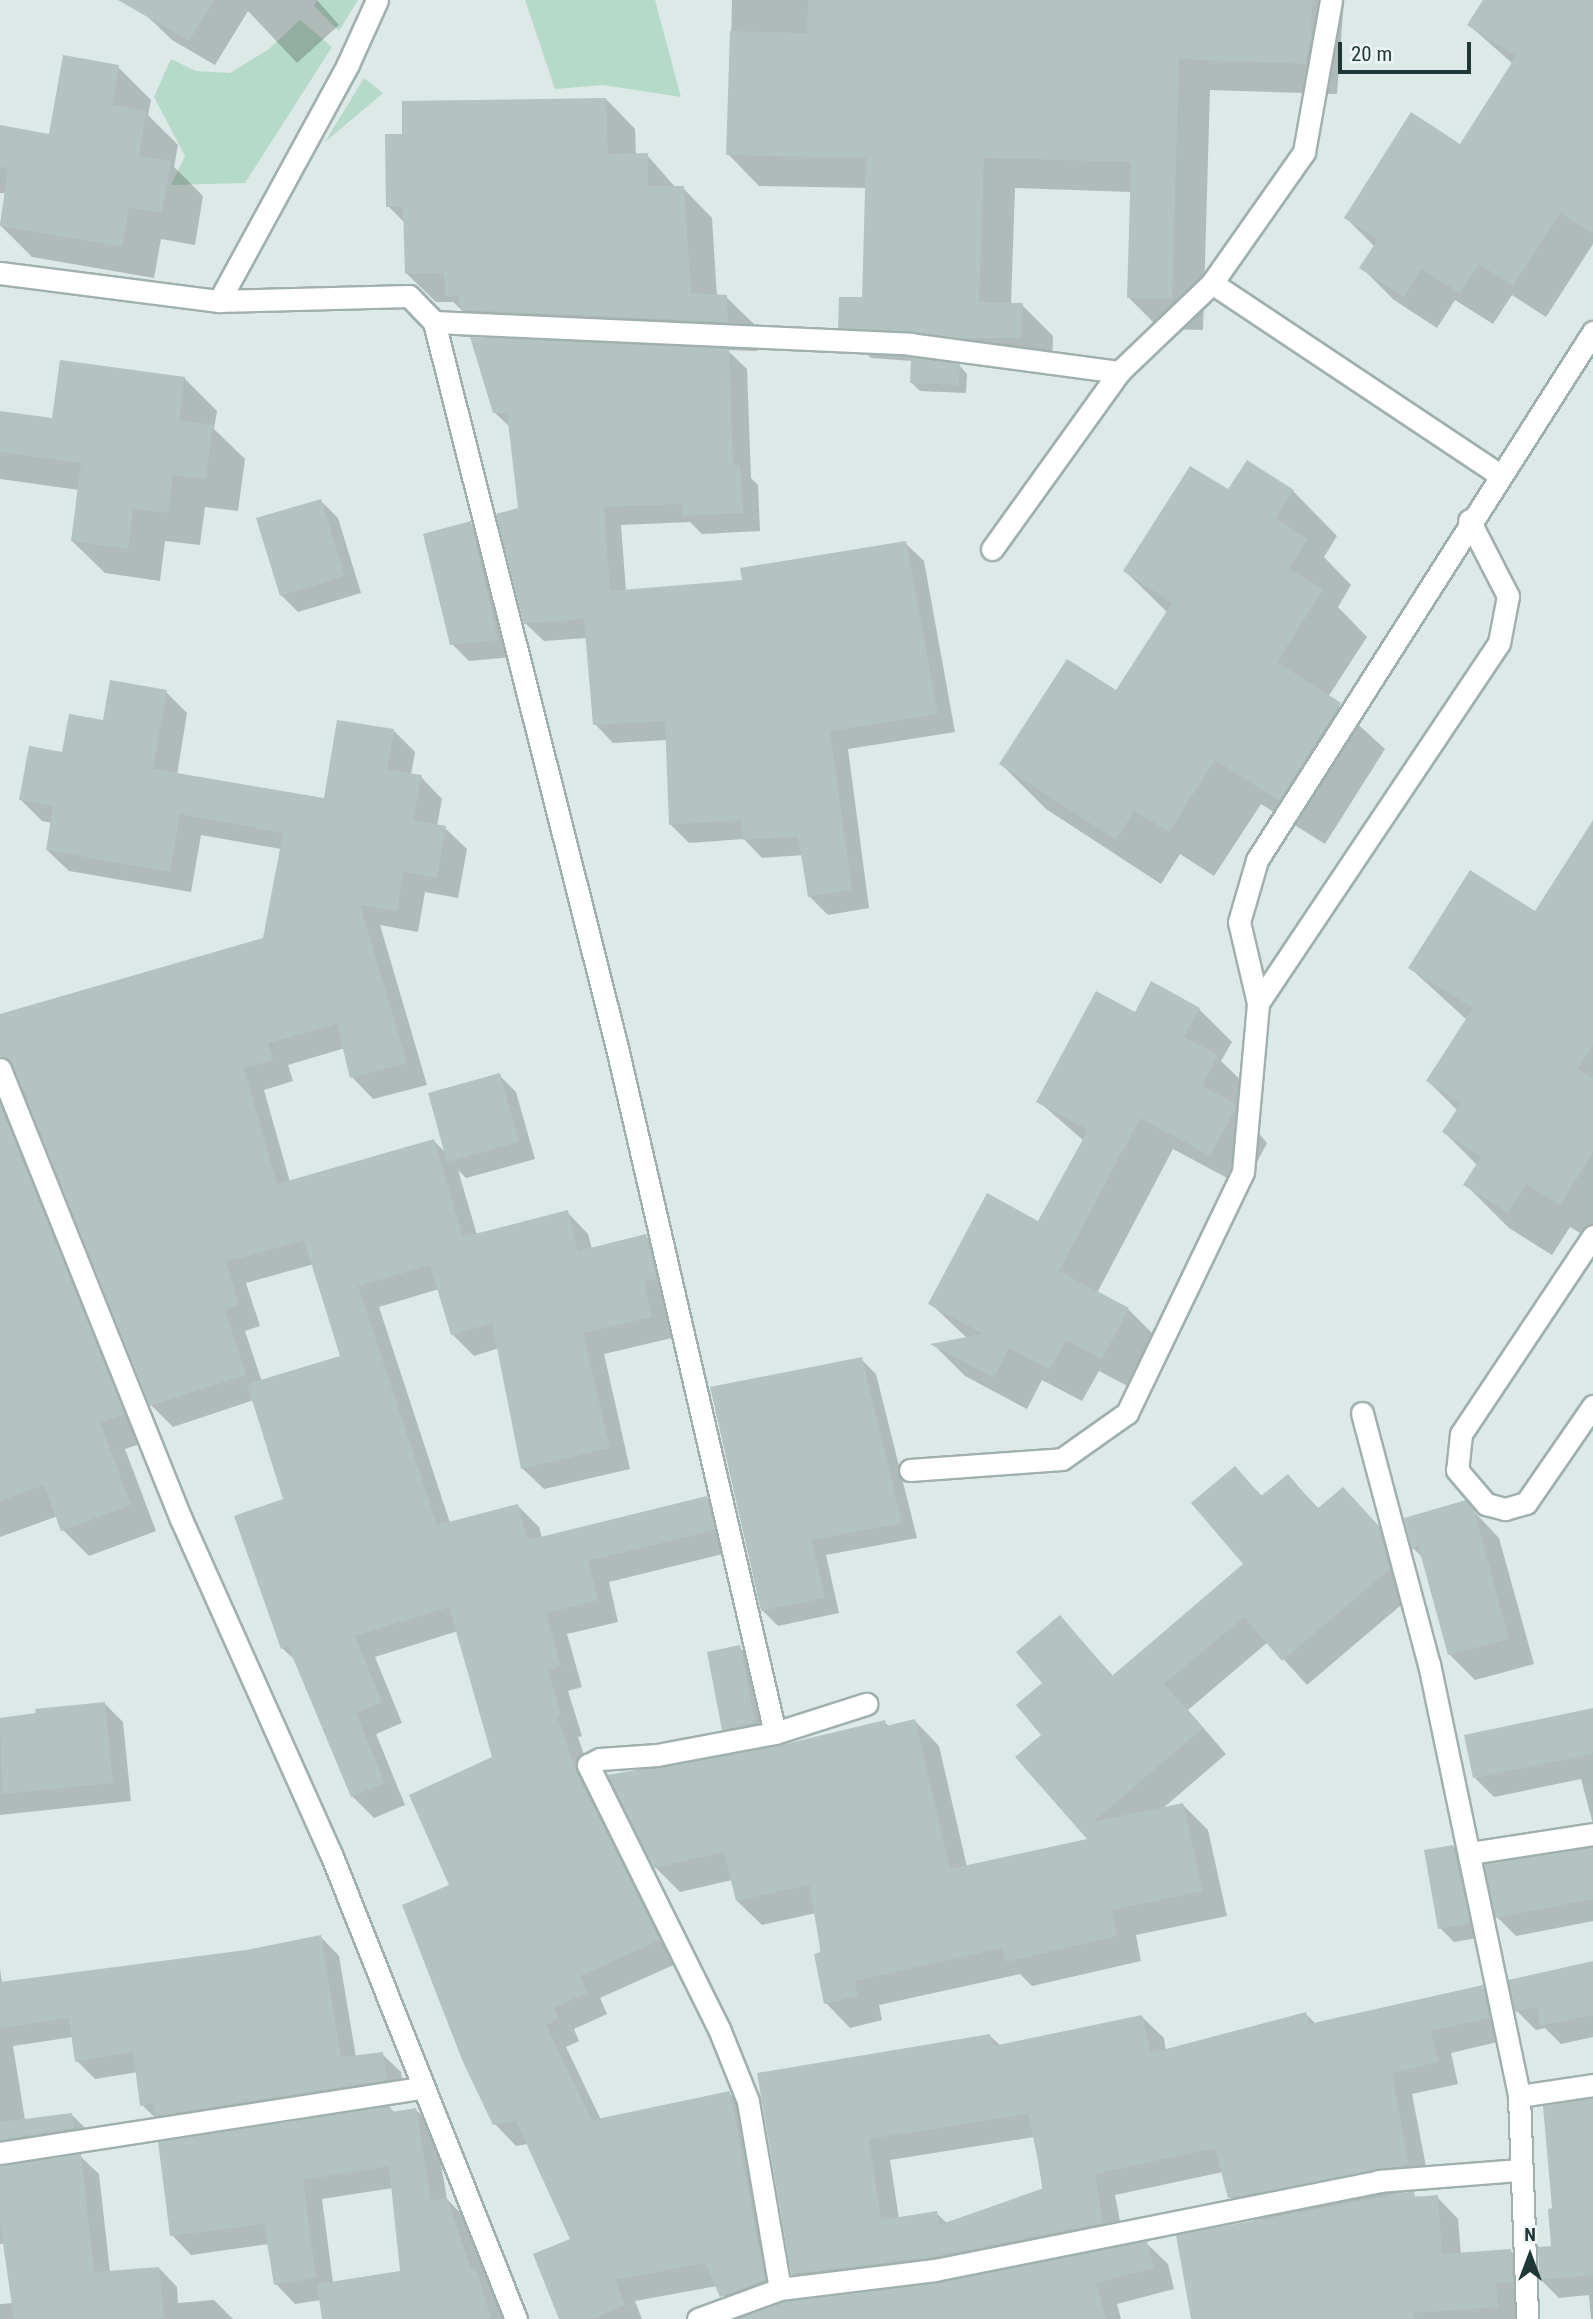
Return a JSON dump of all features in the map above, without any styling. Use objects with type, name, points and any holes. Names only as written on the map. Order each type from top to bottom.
[{"type":"street","points":[[219,301],[348,64],[377,0]]},
{"type":"street","points":[[992,548],[1119,372],[1212,283],[1304,152],[1331,0]]},
{"type":"street","points":[[0,273],[219,301],[409,296],[435,321],[618,1052],[775,1733]]},
{"type":"street","points":[[1212,283],[1500,475]]},
{"type":"street","points":[[435,321],[910,344],[1119,372]]},
{"type":"street","points":[[910,1470],[1062,1459],[1127,1413],[1243,1172],[1258,1003],[1239,922],[1257,860],[1469,520],[1593,332]]},
{"type":"street","points":[[1258,1003],[1499,643],[1508,596],[1469,520]]},
{"type":"street","points":[[0,1069],[181,1519],[331,1854],[516,2319]]},
{"type":"street","points":[[1593,1236],[1461,1434],[1457,1470],[1486,1504],[1504,1509],[1526,1503],[1593,1406]]},
{"type":"street","points":[[1362,1413],[1429,1664],[1519,2096],[1527,2319]]},
{"type":"street","points":[[780,2289],[748,2101],[719,2029],[588,1765],[600,1759],[657,1755],[775,1733],[866,1704]]},
{"type":"street","points":[[1470,1853],[1593,1834]]},
{"type":"street","points":[[1519,2096],[1593,2085]]},
{"type":"street","points":[[0,2153],[422,2088]]},
{"type":"street","points":[[698,2319],[780,2289],[935,2270],[1379,2181],[1520,2170]]},
{"type":"green space","points":[[317,0],[358,0],[339,31],[314,6]]},
{"type":"green space","points":[[525,0],[655,0],[681,97],[603,85],[555,89]]},
{"type":"green space","points":[[300,20],[332,47],[245,183],[171,185],[185,156],[154,97],[171,59],[196,71],[230,73],[269,49]]},
{"type":"green space","points":[[364,78],[383,93],[325,142]]},
{"type":"building","points":[[118,0],[214,0],[189,41]]},
{"type":"building","points":[[808,0],[1312,0],[1311,37],[1306,64],[1179,59],[1172,299],[1127,298],[1131,162],[984,158],[979,302],[1023,303],[1021,338],[961,338],[838,328],[839,297],[862,297],[866,158],[726,155],[730,31],[807,33]]},
{"type":"building","points":[[1483,0],[1593,0],[1593,234],[1560,213],[1513,286],[1479,264],[1460,293],[1421,269],[1404,297],[1359,268],[1378,239],[1344,218],[1411,112],[1460,144],[1516,56],[1467,25]]},
{"type":"building","points":[[63,55],[119,65],[112,105],[146,111],[139,156],[171,161],[162,213],[129,207],[122,247],[0,226],[8,168],[0,167],[0,125],[49,134]]},
{"type":"building","points":[[606,98],[608,154],[648,153],[648,186],[684,186],[691,293],[727,295],[728,322],[462,310],[458,296],[445,297],[444,273],[405,274],[403,207],[386,207],[385,134],[402,134],[402,101]]},
{"type":"building","points":[[470,337],[729,349],[733,465],[740,465],[743,513],[682,516],[682,504],[604,507],[610,591],[742,580],[740,568],[906,541],[938,714],[830,731],[852,890],[808,897],[798,837],[743,840],[741,820],[669,825],[665,721],[593,725],[584,619],[524,624],[496,514],[518,508],[507,413],[493,413]]},
{"type":"building","points":[[911,357],[960,364],[959,385],[910,383]]},
{"type":"building","points":[[60,360],[185,377],[179,420],[213,425],[206,479],[173,475],[168,513],[133,509],[128,549],[71,541],[81,463],[0,452],[0,411],[52,418]]},
{"type":"building","points":[[1247,460],[1294,490],[1275,518],[1308,539],[1289,568],[1323,590],[1277,662],[1341,703],[1279,801],[1215,760],[1169,832],[1134,811],[1116,840],[999,764],[1067,659],[1116,690],[1172,603],[1123,571],[1190,466],[1228,489]]},
{"type":"building","points":[[321,499],[345,576],[280,596],[256,518]]},
{"type":"building","points":[[471,521],[498,640],[450,645],[423,534]]},
{"type":"building","points":[[110,680],[167,690],[153,769],[324,798],[337,720],[394,729],[387,770],[422,775],[413,820],[446,826],[437,878],[403,872],[397,911],[360,905],[407,1063],[350,1078],[337,1024],[268,1043],[273,1060],[244,1068],[277,1184],[434,1139],[463,1237],[568,1210],[578,1251],[646,1234],[657,1279],[644,1282],[652,1317],[583,1333],[610,1448],[521,1469],[492,1323],[451,1335],[430,1265],[358,1286],[437,1525],[518,1504],[528,1540],[707,1496],[715,1530],[588,1561],[598,1600],[546,1613],[561,1666],[548,1670],[561,1715],[557,1716],[576,1771],[660,1940],[580,1976],[587,1993],[554,2008],[559,2019],[546,2025],[592,2120],[730,2091],[765,2280],[720,2297],[705,2263],[615,2280],[625,2305],[592,2319],[559,2319],[533,2254],[570,2239],[516,2121],[493,2125],[463,2062],[402,1905],[449,1885],[409,1795],[492,1757],[449,1607],[355,1636],[382,1702],[356,1713],[385,1783],[351,1797],[288,1646],[281,1649],[234,1516],[283,1499],[247,1384],[340,1356],[304,1240],[226,1262],[239,1305],[225,1310],[246,1375],[150,1406],[12,1064],[0,1056],[0,1014],[263,938],[283,833],[180,814],[170,872],[46,850],[53,806],[19,800],[29,746],[62,752],[69,714],[103,720]]},
{"type":"building","points":[[1593,820],[1593,1045],[1578,1069],[1593,1078],[1593,1153],[1560,1205],[1526,1184],[1508,1213],[1463,1185],[1481,1157],[1442,1132],[1461,1103],[1426,1081],[1473,1008],[1408,968],[1470,870],[1535,911]]},
{"type":"building","points":[[1151,981],[1200,1008],[1184,1037],[1218,1055],[1202,1086],[1236,1104],[1235,1110],[1210,1156],[1140,1118],[1059,1271],[1129,1308],[1102,1359],[1066,1340],[1049,1370],[1009,1348],[994,1378],[930,1344],[983,1334],[928,1304],[987,1193],[1038,1221],[1088,1130],[1036,1102],[1096,991],[1135,1012]]},
{"type":"building","points":[[500,1073],[519,1142],[447,1162],[428,1093]]},
{"type":"building","points":[[0,1104],[125,1414],[100,1422],[131,1505],[61,1531],[44,1485],[0,1501]]},
{"type":"building","points":[[862,1357],[902,1523],[812,1540],[825,1598],[761,1611],[710,1387]]},
{"type":"building","points":[[1235,1466],[1261,1496],[1288,1474],[1317,1509],[1343,1487],[1378,1525],[1390,1569],[1282,1661],[1244,1617],[1164,1684],[1203,1728],[1093,1822],[1183,1803],[1203,1891],[1112,1910],[1117,1936],[1006,1962],[1002,1948],[855,1981],[858,1996],[824,2004],[814,1954],[821,1952],[809,1885],[736,1901],[724,1852],[654,1868],[607,1775],[777,1746],[885,1720],[886,1726],[915,1719],[950,1869],[1087,1839],[1015,1757],[1041,1735],[1016,1705],[1042,1683],[1016,1652],[1060,1615],[1112,1676],[1243,1564],[1191,1503]]},
{"type":"building","points":[[1466,1500],[1474,1510],[1509,1639],[1448,1655],[1418,1545],[1412,1550],[1404,1518]]},
{"type":"building","points":[[740,1645],[755,1723],[722,1730],[707,1652]]},
{"type":"building","points":[[105,1702],[113,1783],[2,1794],[0,1718],[36,1714],[35,1709]]},
{"type":"building","points":[[1593,1708],[1593,1754],[1473,1778],[1464,1735]]},
{"type":"building","points":[[1453,1845],[1470,1923],[1438,1929],[1424,1850]]},
{"type":"building","points":[[1593,1847],[1593,1899],[1495,1918],[1484,1864]]},
{"type":"building","points":[[321,1935],[341,2057],[383,2052],[387,2080],[155,2116],[153,2104],[140,2106],[133,2052],[75,2062],[69,2018],[0,2028],[0,1982],[246,1950]]},
{"type":"building","points":[[1593,1961],[1593,2015],[1540,2026],[1537,2007],[1515,2012],[1508,1980]]},
{"type":"building","points":[[1483,1985],[1489,2018],[1431,2031],[1438,2062],[1392,2073],[1409,2165],[1228,2198],[1215,2148],[1095,2174],[1103,2223],[933,2257],[791,2274],[757,2073],[990,2034],[993,2046],[1142,2015],[1151,2053],[1306,2012],[1309,2024]],"holes":[[[1028,2114],[1044,2188],[939,2225],[937,2211],[881,2220],[869,2139]]]},
{"type":"building","points":[[1593,2098],[1593,2275],[1539,2280],[1538,2247],[1551,2246],[1548,2209],[1552,2208],[1543,2106]]},
{"type":"building","points":[[390,2106],[391,2112],[416,2108],[431,2201],[447,2198],[471,2270],[476,2268],[491,2319],[322,2319],[317,2284],[400,2271],[389,2166],[303,2180],[316,2278],[274,2285],[264,2224],[170,2236],[158,2142]]},
{"type":"building","points":[[72,2113],[74,2128],[0,2140],[0,2122]]},
{"type":"building","points":[[81,2154],[94,2272],[159,2267],[164,2319],[14,2319],[0,2223],[0,2166]]},
{"type":"building","points":[[1414,2191],[1415,2197],[1438,2195],[1442,2254],[1511,2249],[1513,2282],[1496,2283],[1498,2307],[1414,2313],[1414,2319],[1191,2319],[1176,2235]]},
{"type":"building","points":[[1147,2241],[1154,2268],[1096,2283],[1106,2319],[736,2319],[783,2302],[938,2283]]}]
